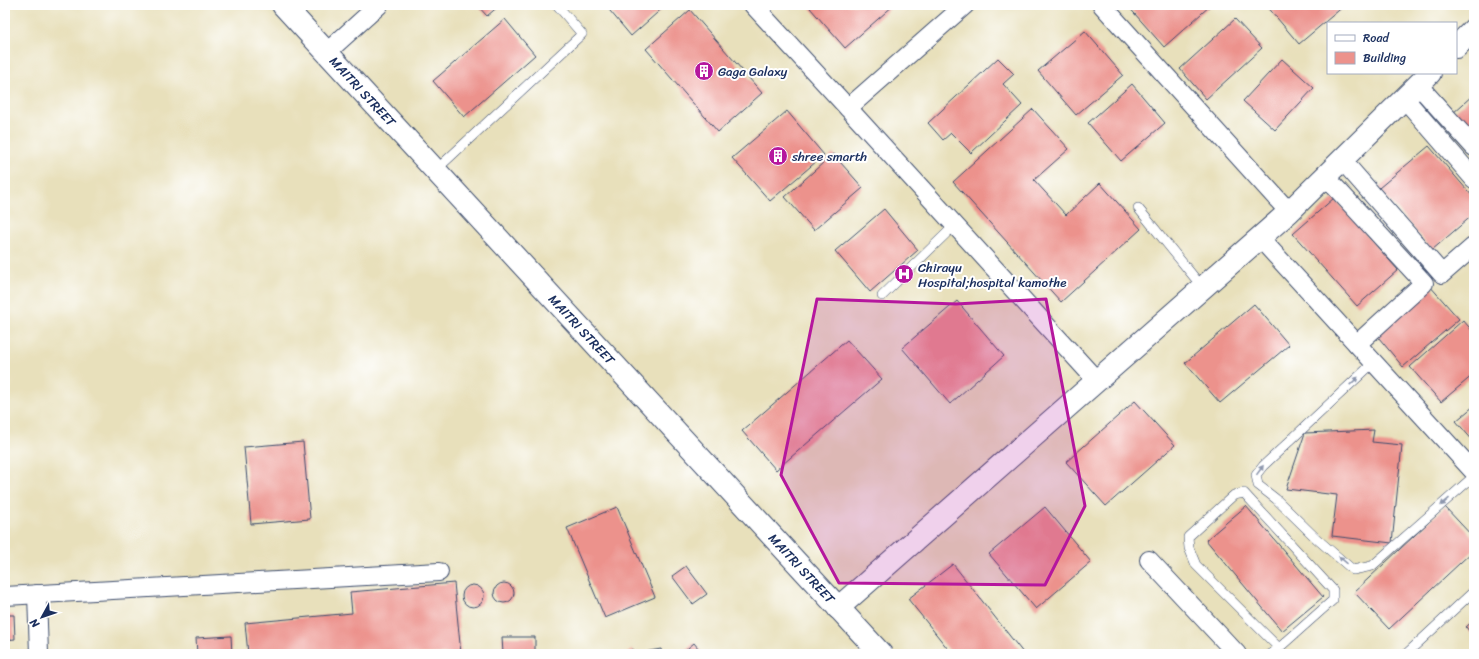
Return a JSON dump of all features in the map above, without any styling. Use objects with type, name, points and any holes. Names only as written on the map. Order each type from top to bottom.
[{"type":"street","name":"MAITRI STREET","points":[[284,5],[881,654]]},
{"type":"street","points":[[327,52],[380,5]]},
{"type":"street","points":[[848,108],[965,5]]},
{"type":"street","points":[[1102,5],[1289,212]]},
{"type":"street","points":[[761,8],[848,108],[1097,381]]},
{"type":"street","points":[[1457,46],[1474,29]]},
{"type":"street","points":[[1417,85],[1474,147]]},
{"type":"street","points":[[838,608],[1289,212],[1417,85]]},
{"type":"street","points":[[1417,85],[1474,179]]},
{"type":"street","points":[[1342,160],[1442,274],[1474,246]]},
{"type":"street","points":[[1325,176],[1424,283],[1357,344]]},
{"type":"street","points":[[1260,238],[1474,472]]},
{"type":"street","points":[[1149,560],[1237,654]]},
{"type":"street","points":[[5,596],[438,572]]},
{"type":"street","points":[[37,594],[39,654]]},
{"type":"lane","points":[[436,170],[582,34],[557,5]]},
{"type":"lane","points":[[1138,208],[1203,288]]},
{"type":"lane","points":[[882,296],[955,225]]},
{"type":"lane","points":[[1373,362],[1263,466],[1256,476],[1258,485],[1276,499],[1317,539],[1353,570],[1372,566],[1474,476]]},
{"type":"lane","points":[[1271,654],[1279,648],[1333,600],[1333,590],[1244,493],[1234,495],[1188,537],[1189,548],[1196,565],[1279,648]]},
{"type":"lane","points":[[1406,654],[1474,591]]},
{"type":"highlighted area","points":[[817,299],[956,304],[1046,299],[1085,506],[1045,585],[839,583],[781,475]]},
{"type":"building","points":[[477,5],[500,5],[487,16]]},
{"type":"building","points":[[605,5],[666,5],[631,36]]},
{"type":"building","points":[[814,5],[894,5],[845,48],[810,8]]},
{"type":"building","points":[[1127,5],[1211,5],[1164,47]]},
{"type":"building","points":[[1266,5],[1345,5],[1299,44]]},
{"type":"building","name":"Gaga Galaxy","points":[[690,10],[762,93],[718,132],[646,49]]},
{"type":"building","points":[[505,19],[535,55],[464,117],[433,81]]},
{"type":"building","points":[[1235,19],[1262,48],[1206,99],[1180,69]]},
{"type":"building","points":[[1085,31],[1123,75],[1076,115],[1038,71]]},
{"type":"building","points":[[998,58],[1014,74],[1003,84],[1022,105],[971,153],[951,133],[943,140],[928,123]]},
{"type":"building","points":[[1282,59],[1314,88],[1275,130],[1243,101]]},
{"type":"building","points":[[1132,84],[1165,123],[1121,161],[1088,123]]},
{"type":"building","points":[[1474,94],[1474,139],[1452,114]]},
{"type":"building","points":[[1033,109],[1069,149],[1034,180],[1066,215],[1100,183],[1141,229],[1061,302],[953,182]]},
{"type":"building","name":"shree smarth","points":[[787,111],[824,155],[770,201],[732,158]]},
{"type":"building","points":[[1429,146],[1474,198],[1474,214],[1432,250],[1379,188]]},
{"type":"building","points":[[833,154],[863,188],[814,230],[785,197]]},
{"type":"building","points":[[1334,198],[1398,270],[1357,306],[1293,234]]},
{"type":"building","points":[[884,209],[918,250],[870,292],[835,251]]},
{"type":"building","points":[[1429,285],[1459,319],[1403,367],[1374,332]]},
{"type":"building","points":[[957,301],[1004,356],[950,404],[902,348]]},
{"type":"building","points":[[1254,304],[1289,345],[1220,403],[1185,363]]},
{"type":"building","points":[[1463,320],[1474,333],[1474,374],[1441,402],[1410,367]]},
{"type":"building","points":[[847,340],[882,379],[776,470],[742,431]]},
{"type":"building","points":[[1135,401],[1175,445],[1106,506],[1066,462]]},
{"type":"building","points":[[1474,406],[1474,442],[1456,421]]},
{"type":"building","points":[[1374,430],[1372,442],[1402,445],[1392,543],[1332,536],[1337,495],[1286,489],[1305,433]]},
{"type":"building","points":[[303,442],[310,519],[251,524],[244,447]]},
{"type":"building","points":[[1246,506],[1323,597],[1282,631],[1206,540]]},
{"type":"building","points":[[617,507],[655,597],[605,618],[567,528]]},
{"type":"building","points":[[1045,507],[1091,562],[1036,609],[989,554]]},
{"type":"building","points":[[1445,507],[1474,538],[1474,550],[1389,629],[1354,592]]},
{"type":"building","points":[[953,564],[1024,654],[952,654],[908,599]]},
{"type":"building","points":[[686,566],[707,594],[693,604],[672,576]]},
{"type":"building","points":[[454,583],[461,654],[248,654],[245,623],[352,613],[350,592]]},
{"type":"building","points":[[500,583],[508,583],[514,589],[514,597],[508,603],[500,603],[494,597],[494,589]]},
{"type":"building","points":[[473,585],[481,588],[484,596],[481,604],[473,607],[465,604],[462,596],[465,588]]},
{"type":"building","points":[[5,615],[14,615],[15,639],[5,640]]},
{"type":"building","points":[[1474,620],[1474,637],[1466,627]]},
{"type":"building","points":[[231,636],[232,654],[197,654],[196,638]]},
{"type":"building","points":[[502,637],[535,637],[535,654],[503,654]]},
{"type":"building","points":[[694,643],[703,654],[681,654]]},
{"type":"building","points":[[633,649],[634,654],[626,654]]},
{"type":"building","points":[[661,649],[662,654],[639,654],[639,653]]},
{"type":"building","points":[[5,651],[22,651],[22,654],[5,654]]},
{"type":"place","name":"Gaga Galaxy","points":[[704,71]]},
{"type":"place","name":"shree smarth","points":[[778,156]]},
{"type":"place","name":"Chirayu Hospital;hospital kamothe","points":[[904,274]]}]
